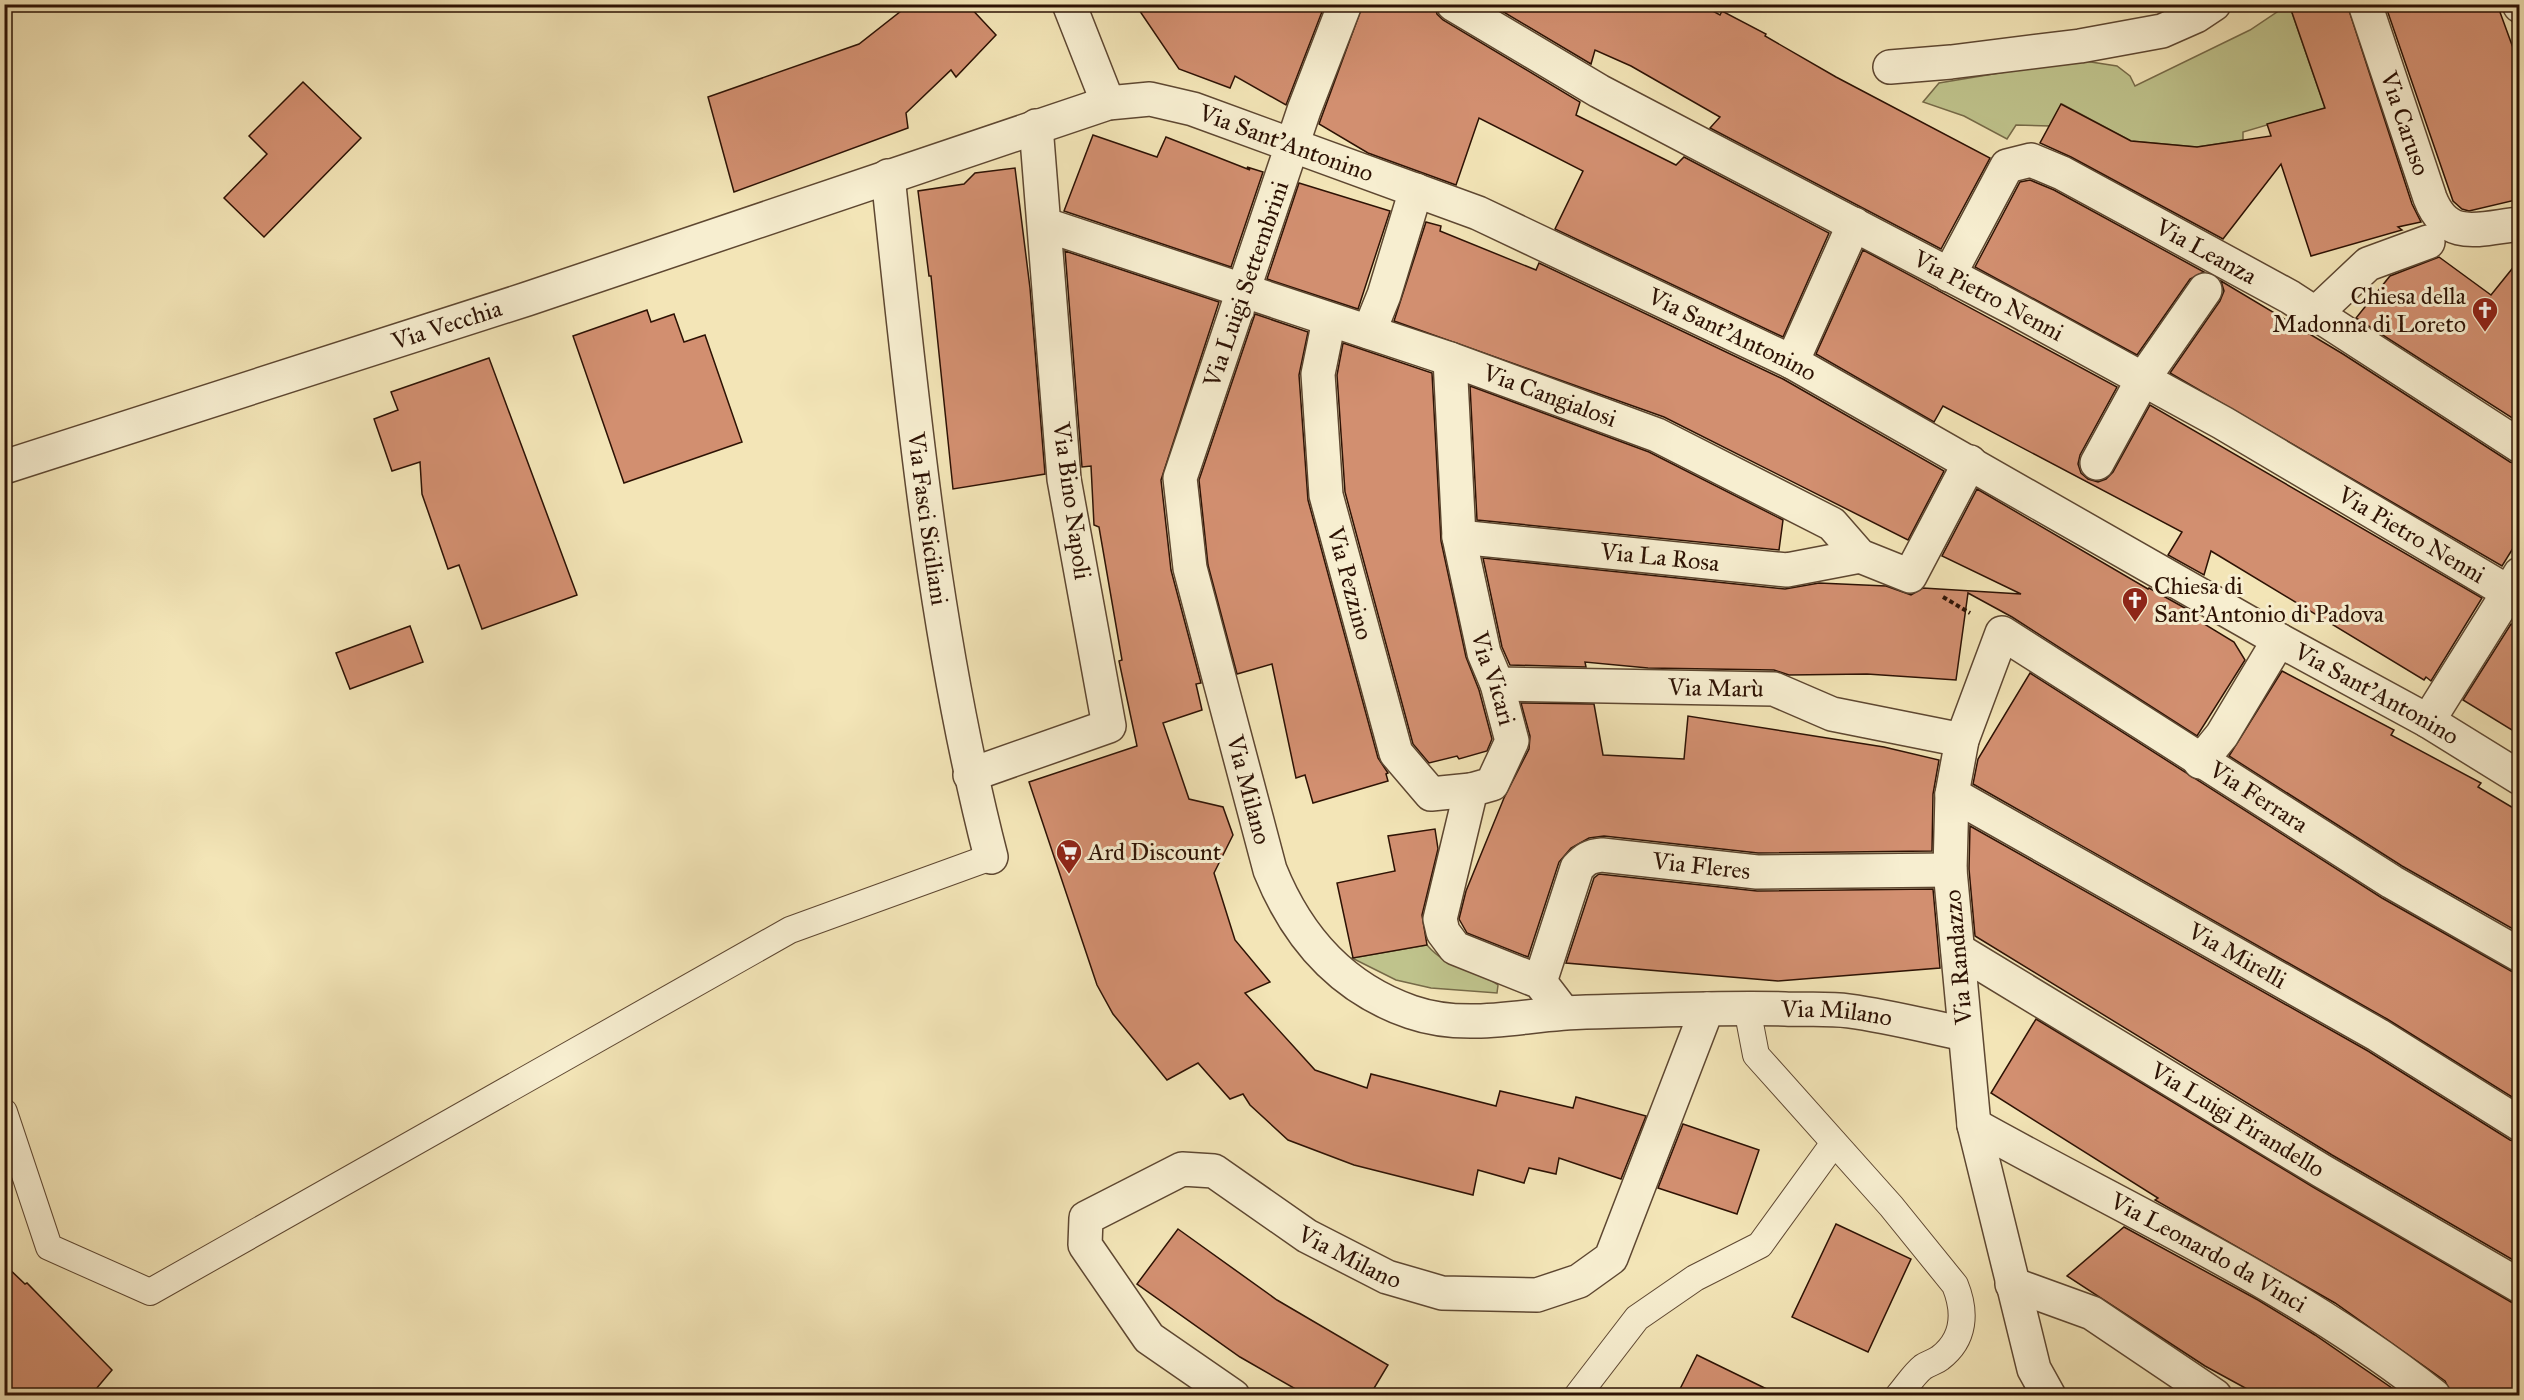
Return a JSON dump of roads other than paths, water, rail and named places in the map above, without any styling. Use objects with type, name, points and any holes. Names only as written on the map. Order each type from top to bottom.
[{"type":"street","points":[[1070,4],[1108,103]]},
{"type":"street","name":"Via Luigi Settembrini","points":[[1190,568],[1180,478],[1294,146],[1304,110],[1345,4]]},
{"type":"street","name":"Via Pietro Nenni","points":[[1453,4],[1599,91],[2143,379],[2516,589]]},
{"type":"street","name":"Via Caruso","points":[[2365,4],[2434,210],[2441,220],[2462,229],[2520,224]]},
{"type":"street","points":[[1890,67],[2079,46],[2162,31],[2200,8]]},
{"type":"street","name":"Via Sant'Antonino","points":[[888,176],[1108,103],[1150,99],[1193,109],[1416,190],[1478,213],[1792,362],[2279,640],[2428,721],[2520,778]]},
{"type":"street","name":"Via Bino Napoli","points":[[970,775],[1109,726],[1064,479],[1046,225],[1036,126]]},
{"type":"street","name":"Via Leanza","points":[[1948,275],[2007,166],[2031,160],[2062,173],[2290,297],[2520,446]]},
{"type":"street","name":"Via Vecchia","points":[[4,467],[527,299],[888,176]]},
{"type":"street","name":"Via Fasci Siciliani","points":[[888,176],[920,470],[970,775],[991,857]]},
{"type":"street","points":[[1369,332],[1384,295],[1416,190]]},
{"type":"street","points":[[1792,362],[1854,224]]},
{"type":"street","name":"Via Cangialosi","points":[[1046,225],[1450,359],[1657,435],[1832,524],[1860,556],[1910,576],[1970,462]]},
{"type":"street","points":[[2315,314],[2368,264],[2428,242]]},
{"type":"street","points":[[2097,463],[2143,379],[2205,290]]},
{"type":"street","name":"Via Pezzino","points":[[1329,320],[1318,374],[1326,495],[1396,753],[1431,794],[1471,790]]},
{"type":"street","name":"Via Vicari","points":[[1450,359],[1459,537],[1484,653],[1497,684],[1512,741],[1492,784],[1471,790]]},
{"type":"street","name":"Via La Rosa","points":[[1459,537],[1787,570],[1860,556]]},
{"type":"street","name":"Via Milano","points":[[1190,568],[1270,870],[1284,905],[1304,936],[1329,963],[1354,984],[1382,1000],[1412,1012],[1443,1020],[1475,1023],[1563,1012],[1747,1008],[1848,1011],[1964,1034]]},
{"type":"street","points":[[2428,721],[2516,589]]},
{"type":"street","name":"Via Randazzo","points":[[2002,633],[1962,740],[1952,794],[1950,870],[1974,1125],[2034,1369],[2049,1395]]},
{"type":"street","name":"Via Ferrara","points":[[2002,633],[2200,762],[2392,882],[2520,955]]},
{"type":"street","points":[[2200,762],[2222,735],[2279,640]]},
{"type":"street","name":"Via Marù","points":[[1497,684],[1774,690],[1832,714],[1962,740]]},
{"type":"street","points":[[1471,790],[1440,919],[1443,932],[1448,941],[1463,952],[1540,982],[1563,1012]]},
{"type":"street","name":"Via Mirelli","points":[[1952,794],[2378,1035],[2520,1124]]},
{"type":"street","name":"Via Fleres","points":[[1540,982],[1577,868],[1584,860],[1592,856],[1602,855],[1757,872],[1950,870]]},
{"type":"street","name":"Via Luigi Pirandello","points":[[1958,950],[2322,1171],[2520,1286]]},
{"type":"street","name":"Via Milano","points":[[1233,1395],[1149,1338],[1085,1245],[1086,1218],[1182,1169],[1214,1172],[1307,1236],[1387,1277],[1442,1293],[1537,1295],[1579,1281],[1611,1258],[1707,1010]]},
{"type":"street","name":"Via Leonardo da Vinci","points":[[1974,1125],[2275,1289],[2388,1360],[2434,1395]]},
{"type":"street","points":[[2012,1284],[2092,1313],[2215,1395]]},
{"type":"lane","points":[[4,1112],[49,1247],[150,1292],[790,930],[991,857]]},
{"type":"lane","points":[[1747,1008],[1756,1055],[1898,1214],[1955,1285],[1961,1299],[1963,1315],[1960,1332],[1952,1348],[1938,1360],[1923,1367],[1898,1395]]},
{"type":"lane","points":[[1577,1395],[1637,1318],[1695,1278],[1760,1245],[1834,1143]]},
{"type":"place","name":"Chiesa della Madonna di Loreto","points":[[2485,333]]},
{"type":"place","name":"Chiesa di Sant'Antonio di Padova","points":[[2135,623]]},
{"type":"place","name":"Ard Discount","points":[[1069,875]]}]
